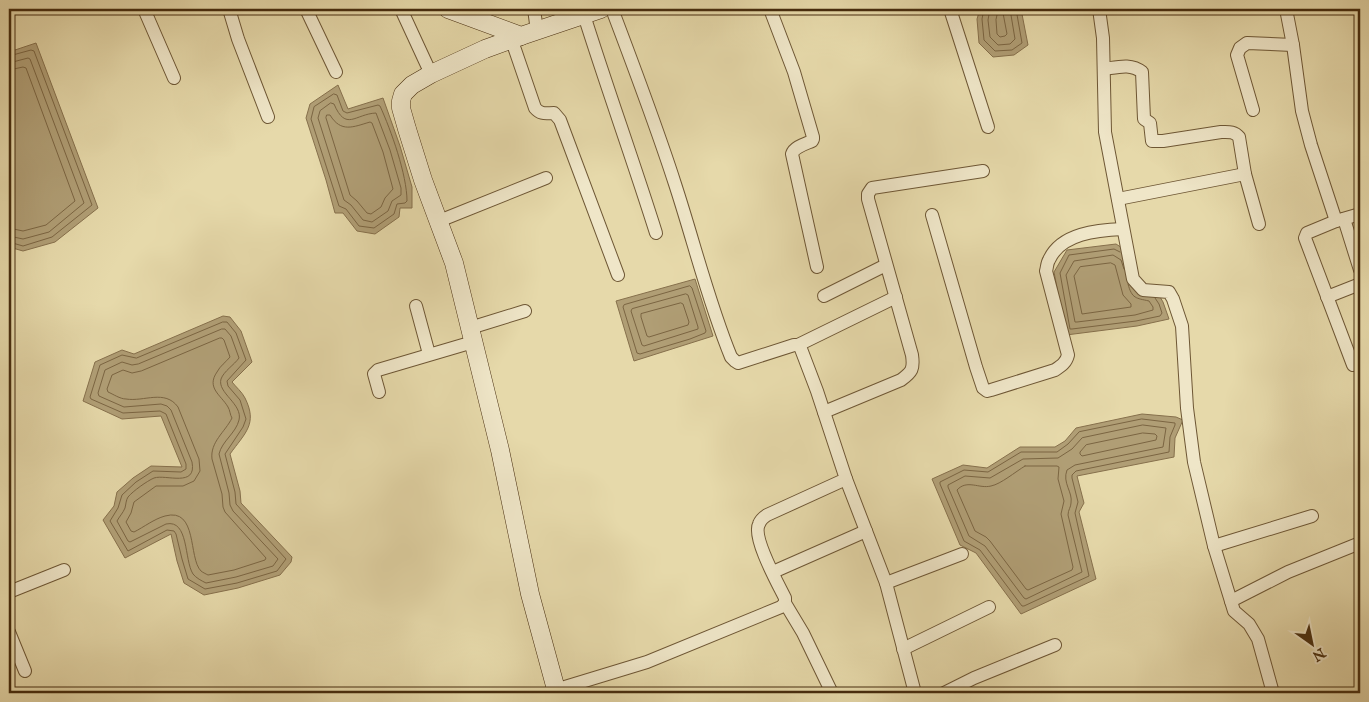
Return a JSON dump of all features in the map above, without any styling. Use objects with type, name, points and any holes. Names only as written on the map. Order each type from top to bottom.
[{"type":"street","points":[[144,9],[174,78]]},
{"type":"street","points":[[229,9],[238,39],[268,116]]},
{"type":"street","points":[[306,9],[336,72]]},
{"type":"street","points":[[400,9],[431,74]]},
{"type":"street","points":[[448,9],[523,35]]},
{"type":"street","points":[[534,9],[523,35],[535,108],[538,112],[544,114],[554,113],[560,120],[618,275]]},
{"type":"street","points":[[601,9],[523,35],[431,74],[412,85],[403,94],[401,101],[407,129],[454,262],[500,450],[530,594],[556,691],[648,662],[781,607],[785,603]]},
{"type":"street","points":[[612,9],[648,104],[675,183],[710,299],[731,357],[735,362],[738,363],[794,345],[798,346],[896,297]]},
{"type":"street","points":[[770,9],[794,72],[813,137],[812,141],[795,149],[792,154],[817,267]]},
{"type":"street","points":[[950,9],[988,127]]},
{"type":"street","points":[[1099,9],[1103,38],[1105,132],[1133,279],[1143,290],[1169,292],[1173,299],[1182,326],[1187,408],[1194,462],[1214,546],[1234,611],[1249,624],[1258,639],[1273,693]]},
{"type":"street","points":[[1286,9],[1302,111],[1310,144],[1360,270]]},
{"type":"street","points":[[584,15],[656,233]]},
{"type":"street","points":[[1253,110],[1237,55],[1240,48],[1246,43],[1293,45]]},
{"type":"street","points":[[1104,69],[1128,66],[1137,68],[1142,72],[1144,81],[1144,119],[1150,123],[1152,141],[1221,132],[1236,134],[1239,137],[1245,174],[1259,224]]},
{"type":"street","points":[[824,412],[901,380],[910,373],[914,364],[868,194],[872,188],[983,171]]},
{"type":"street","points":[[1118,200],[1245,174]]},
{"type":"street","points":[[439,221],[546,178]]},
{"type":"street","points":[[932,214],[980,381],[987,390],[1055,370],[1067,360],[1068,355],[1046,271],[1048,260],[1055,249],[1070,239],[1088,232],[1123,229]]},
{"type":"street","points":[[1353,365],[1305,238],[1307,233],[1360,214]]},
{"type":"street","points":[[824,296],[886,265]]},
{"type":"street","points":[[1327,297],[1360,284]]},
{"type":"street","points":[[416,306],[429,354]]},
{"type":"street","points":[[379,392],[374,374],[378,370],[429,354],[525,311]]},
{"type":"street","points":[[798,346],[801,348],[846,479],[886,583],[915,693]]},
{"type":"street","points":[[832,693],[785,603],[785,598],[764,554],[757,534],[758,524],[767,515],[846,479]]},
{"type":"street","points":[[1214,546],[1312,516]]},
{"type":"street","points":[[772,572],[866,531]]},
{"type":"street","points":[[1231,601],[1288,572],[1360,543]]},
{"type":"street","points":[[886,583],[962,554]]},
{"type":"street","points":[[9,591],[64,570]]},
{"type":"street","points":[[903,649],[989,607]]},
{"type":"street","points":[[9,632],[24,671]]},
{"type":"street","points":[[944,693],[974,678],[1055,645]]},
{"type":"water","points":[[980,9],[1021,9],[1028,45],[1014,55],[993,57],[979,43],[977,19]]},
{"type":"water","points":[[36,43],[98,208],[55,242],[23,251],[9,247],[9,52]]},
{"type":"water","points":[[338,85],[348,109],[383,98],[412,187],[412,208],[400,208],[399,217],[375,234],[357,231],[343,213],[335,213],[306,118],[310,104]]},
{"type":"water","points":[[1116,244],[1130,253],[1140,287],[1156,290],[1169,319],[1137,326],[1066,335],[1054,272],[1067,250]]},
{"type":"water","points":[[695,279],[713,336],[634,361],[616,301]]},
{"type":"water","points":[[223,316],[230,317],[241,331],[252,362],[232,382],[245,398],[250,415],[250,422],[245,434],[230,454],[240,491],[241,503],[292,557],[291,562],[280,575],[238,588],[204,595],[184,583],[171,534],[125,558],[103,520],[114,506],[117,492],[133,478],[151,466],[182,467],[161,416],[122,419],[83,401],[95,362],[122,350],[134,354]]},
{"type":"water","points":[[1142,414],[1176,417],[1183,420],[1175,438],[1174,457],[1077,476],[1084,503],[1079,512],[1096,579],[1021,614],[976,553],[960,545],[932,479],[963,465],[987,468],[1020,447],[1055,447],[1065,441],[1076,428]]}]
